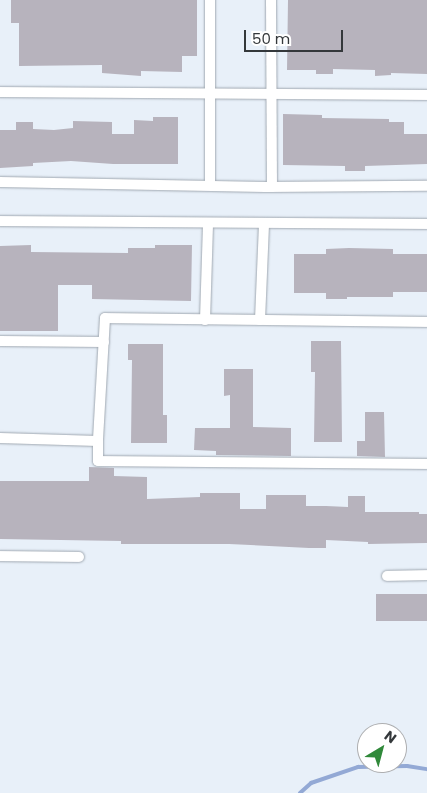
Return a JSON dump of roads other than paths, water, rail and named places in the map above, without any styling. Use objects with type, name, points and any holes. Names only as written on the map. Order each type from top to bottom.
[{"type":"street","points":[[210,0],[208,93],[210,185]]},
{"type":"street","points":[[271,0],[272,187]]},
{"type":"street","points":[[0,92],[427,95]]},
{"type":"street","points":[[0,182],[272,187],[427,186]]},
{"type":"street","points":[[0,221],[208,224],[427,224]]},
{"type":"street","points":[[205,320],[208,224]]},
{"type":"street","points":[[260,320],[264,224]]},
{"type":"street","points":[[427,322],[105,318],[98,441],[98,461],[427,464]]},
{"type":"street","points":[[0,341],[104,342]]},
{"type":"street","points":[[0,438],[98,441]]},
{"type":"street","points":[[0,556],[79,557]]},
{"type":"street","points":[[386,576],[427,575]]},
{"type":"waterway","points":[[300,793],[311,783],[358,767],[407,766],[427,769]]}]
